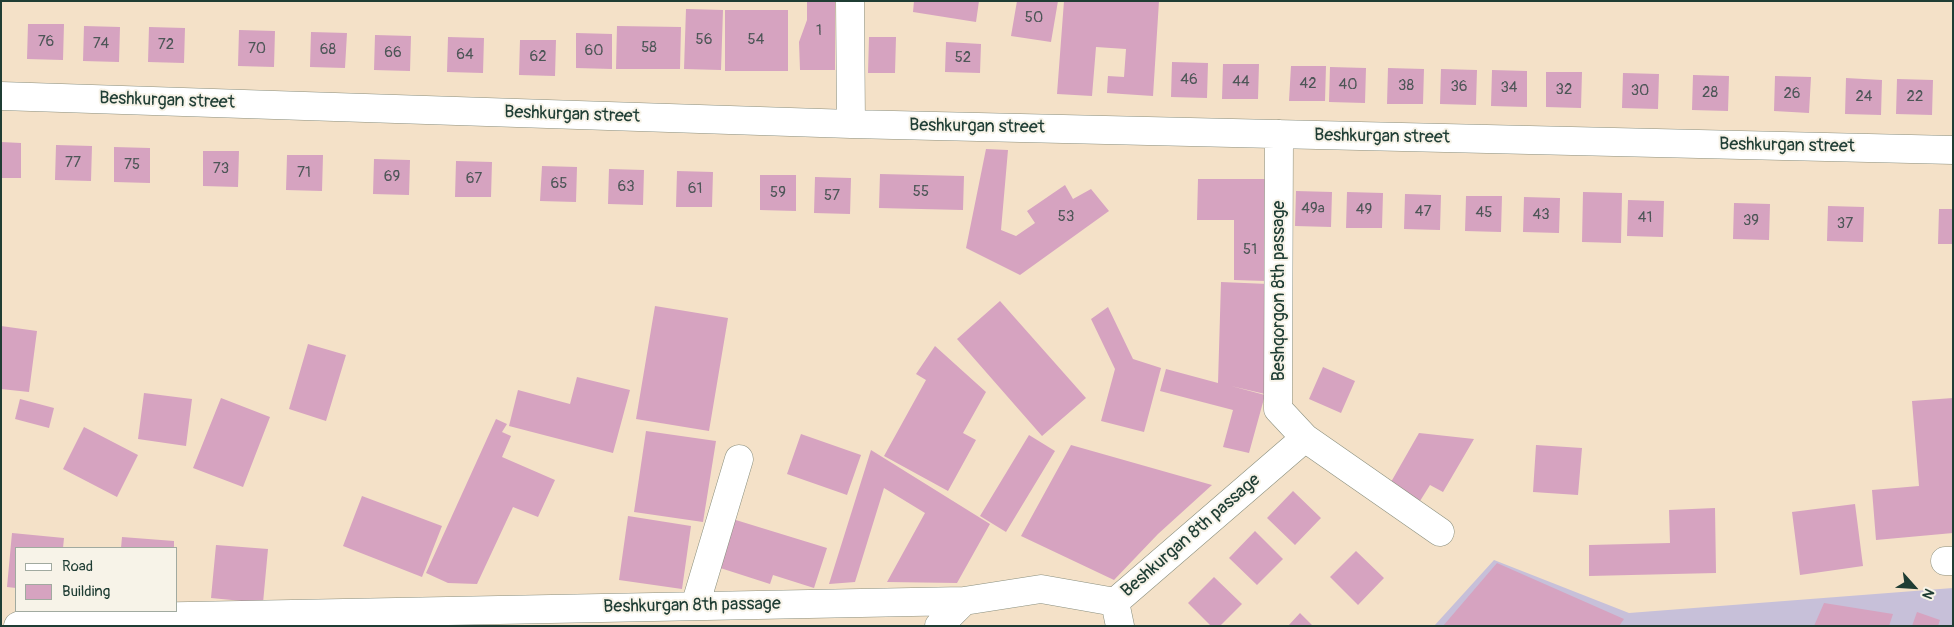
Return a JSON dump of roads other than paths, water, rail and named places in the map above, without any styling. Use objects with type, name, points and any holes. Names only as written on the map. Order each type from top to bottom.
[{"type":"street","points":[[850,1],[851,124]]},
{"type":"street","name":"Beshkurgan street","points":[[1,96],[851,124],[1953,150]]},
{"type":"street","name":"Beshqorgon 8th passage","points":[[1279,134],[1278,409],[1305,438],[1440,532]]},
{"type":"street","name":"Beshkurgan 8th passage","points":[[18,626],[34,619],[964,601],[1041,589],[1117,614],[1305,438]]},
{"type":"street","points":[[695,606],[739,459]]},
{"type":"street","points":[[939,626],[964,601]]}]
